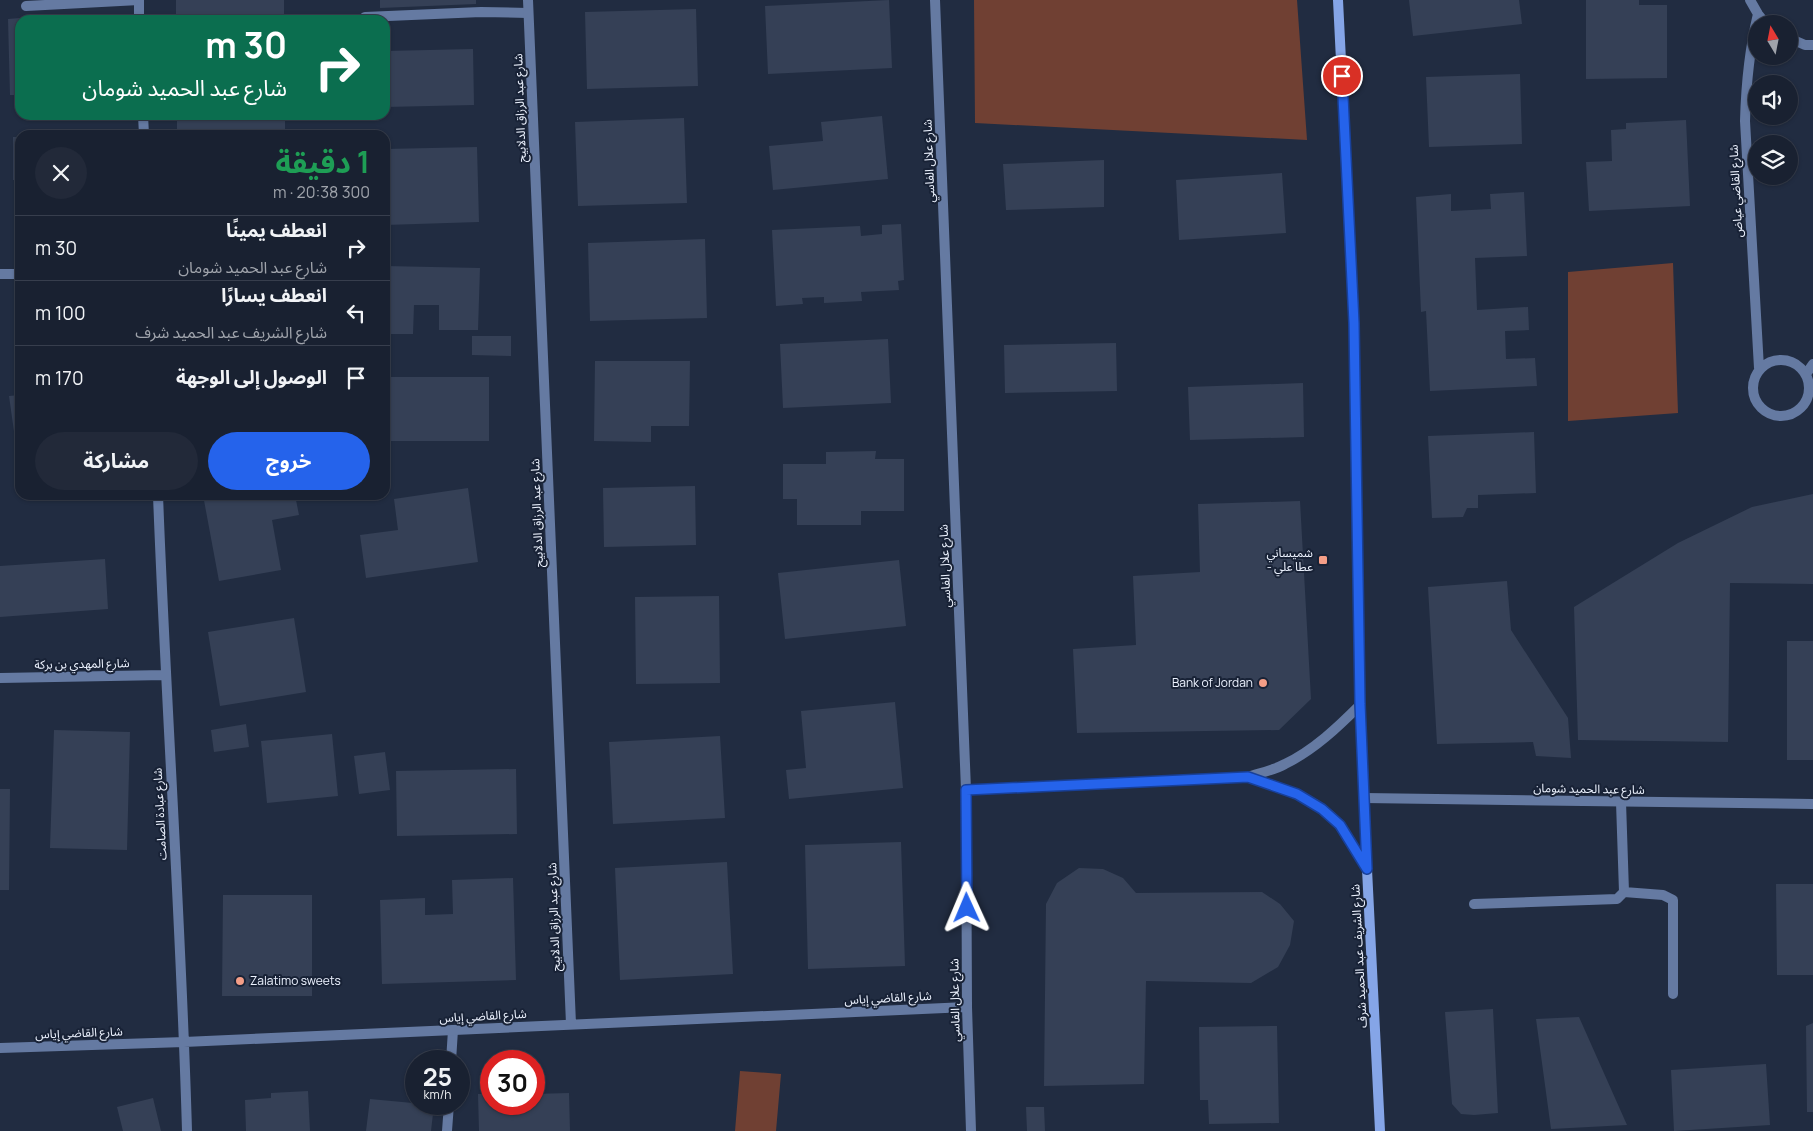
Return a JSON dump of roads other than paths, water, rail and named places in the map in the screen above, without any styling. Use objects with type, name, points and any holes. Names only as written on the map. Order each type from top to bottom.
[{"type":"street","points":[[26,6],[138,0],[139,15]]},
{"type":"street","name":"شارع عبد الرزاق الدلابيح","points":[[528,0],[571,1024]]},
{"type":"street","name":"شارع علال الفاسي","points":[[935,0],[966,790],[971,1131]]},
{"type":"street","name":"شارع الشريف عبد الحميد شرف","points":[[1338,0],[1354,323],[1360,704],[1380,1131]]},
{"type":"street","points":[[1750,0],[1758,14]]},
{"type":"street","points":[[390,16],[481,12],[528,13]]},
{"type":"street","name":"شارع القاضي عياض","points":[[1758,14],[1748,67],[1745,121],[1759,368]]},
{"type":"street","points":[[1798,42],[1805,45],[1813,45]]},
{"type":"street","points":[[0,274],[15,274]]},
{"type":"street","points":[[1778,359],[1789,360],[1799,366],[1806,374],[1811,396],[1796,412],[1787,416],[1776,416],[1767,413],[1759,406],[1754,397],[1752,387],[1759,368],[1773,361],[1778,359]]},
{"type":"street","points":[[1806,374],[1813,364]]},
{"type":"street","name":"شارع عبادة الصامت","points":[[158,500],[187,1131]]},
{"type":"street","name":"شارع المهدي بن بركة","points":[[0,678],[165,675]]},
{"type":"street","points":[[966,790],[1248,777],[1284,765],[1308,750],[1338,728],[1360,704]]},
{"type":"street","points":[[1248,777],[1297,794],[1322,809],[1340,825],[1367,869]]},
{"type":"street","name":"شارع عبد الحميد شومان","points":[[1364,798],[1813,804]]},
{"type":"street","points":[[1474,904],[1617,899],[1624,892],[1622,802]]},
{"type":"street","points":[[1624,892],[1663,895],[1673,900],[1673,994]]},
{"type":"street","name":"شارع القاضي إياس","points":[[0,1048],[184,1042],[968,1007]]},
{"type":"street","points":[[452,1050],[453,1030]]},
{"type":"street","points":[[447,1131],[448,1115]]},
{"type":"place","name":"شميساني - عطا علي","points":[[1323,560]]},
{"type":"place","name":"Bank of Jordan","points":[[1263,683]]},
{"type":"place","name":"Zalatimo sweets","points":[[240,981]]}]
